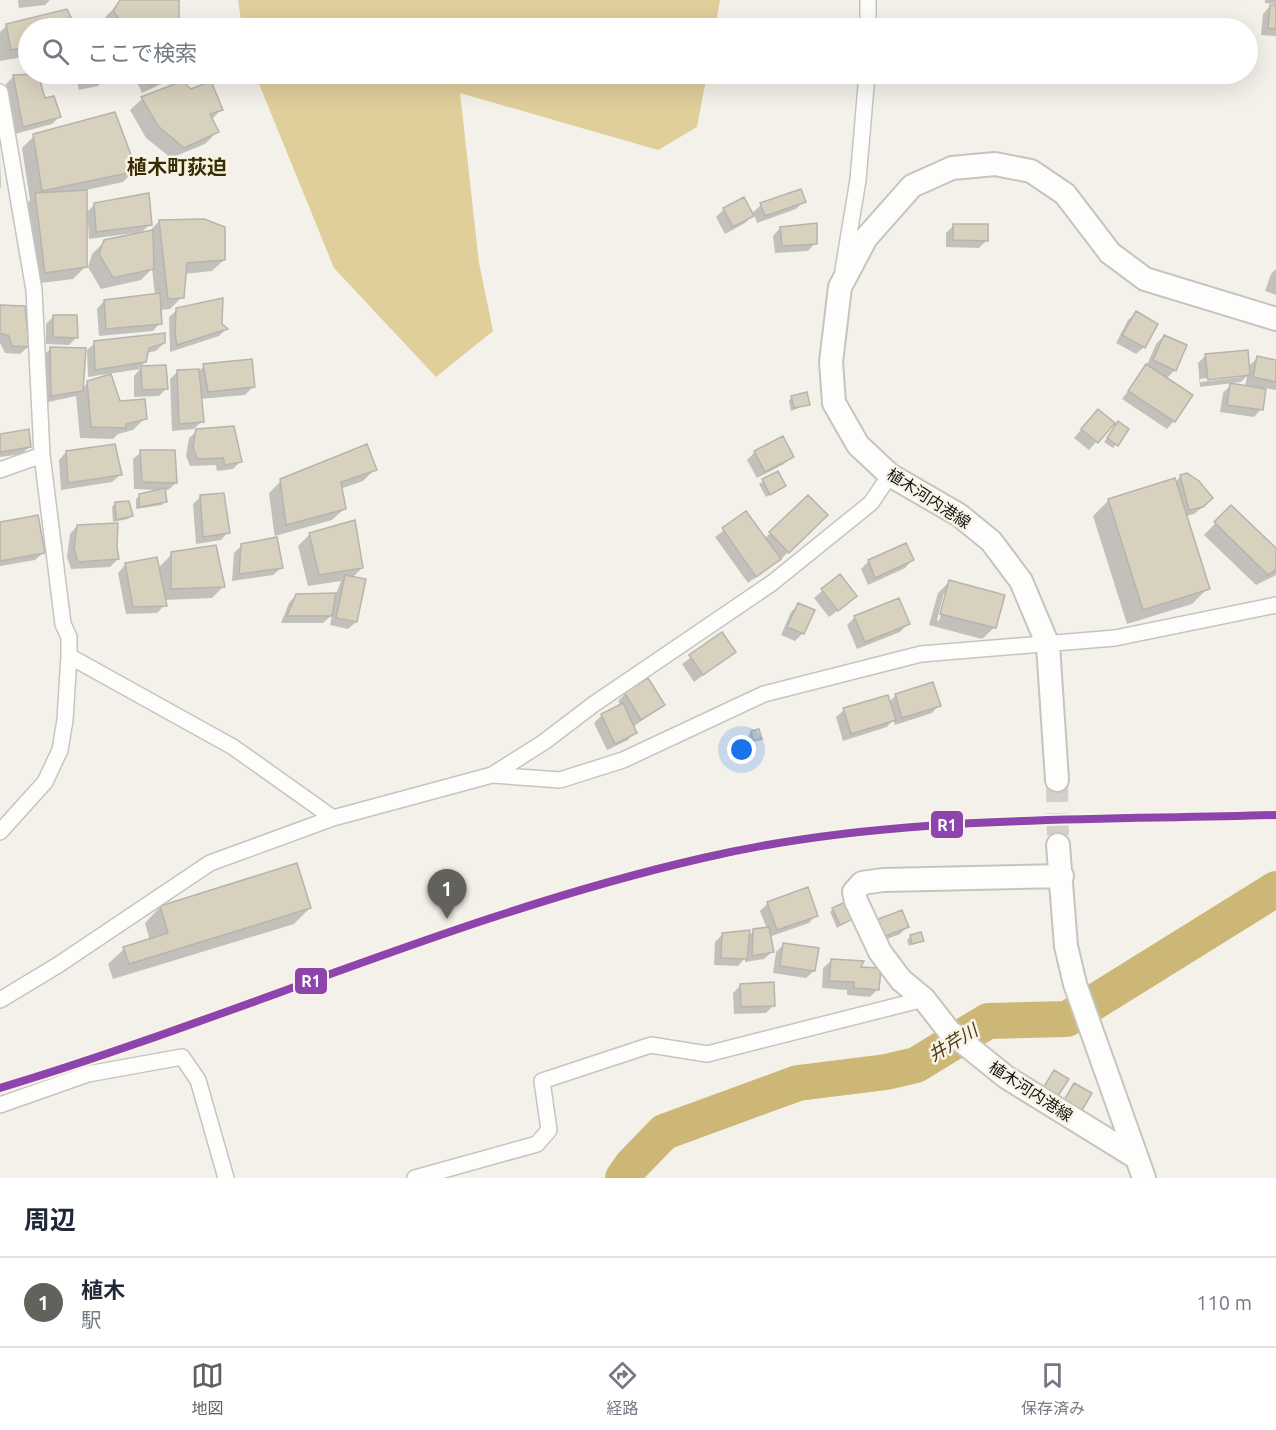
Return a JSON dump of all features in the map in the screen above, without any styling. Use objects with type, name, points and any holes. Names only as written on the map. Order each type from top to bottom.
[{"type":"main road","name":"植木河内港線","points":[[1057,780],[1048,645],[1021,581],[991,542],[959,515],[890,475],[858,445],[834,404],[831,362],[840,287],[866,238],[912,186],[952,168],[995,164],[1031,171],[1065,194],[1110,253],[1145,279],[1276,319]]},
{"type":"main road","name":"植木河内港線","points":[[1058,845],[1066,946],[1075,984],[1140,1168]]},
{"type":"main road","name":"植木河内港線","points":[[1062,876],[947,877],[862,883],[854,892],[880,952],[900,980],[924,999],[949,1031],[978,1057],[1140,1168]]},
{"type":"street","points":[[868,0],[868,18]]},
{"type":"street","points":[[840,287],[858,180],[866,84]]},
{"type":"street","points":[[0,92],[34,290],[42,455],[63,624],[69,637],[66,720],[60,750],[45,782],[0,832]]},
{"type":"street","points":[[0,470],[42,455]]},
{"type":"street","points":[[0,1000],[58,965],[210,863],[333,818],[492,775],[544,742],[594,704],[772,583],[871,503],[890,475]]},
{"type":"street","points":[[492,775],[560,780],[622,760],[764,694],[921,654],[1048,645],[1138,634],[1276,605]]},
{"type":"street","points":[[69,656],[233,747],[333,818]]},
{"type":"street","points":[[415,1178],[537,1144],[549,1130],[543,1081],[651,1045],[706,1054],[924,999]]},
{"type":"street","points":[[0,1105],[88,1074],[183,1057],[198,1080],[226,1178]]},
{"type":"shaded area","points":[[238,0],[720,0],[717,18],[241,18]]},
{"type":"shaded area","points":[[259,84],[705,84],[697,127],[658,150],[460,93],[479,263],[493,331],[436,377],[334,268]]},
{"type":"building","points":[[120,0],[179,0],[179,18],[118,18],[113,11]]},
{"type":"building","points":[[1270,5],[1276,5],[1276,29],[1268,28]]},
{"type":"building","points":[[67,9],[71,18],[30,18]]},
{"type":"building","points":[[18,21],[18,49],[11,50],[6,24]]},
{"type":"building","points":[[13,75],[18,75],[18,84],[41,84],[45,98],[54,96],[61,117],[23,127]]},
{"type":"building","points":[[174,84],[185,84],[191,89],[204,84],[212,84],[223,110],[210,114],[219,132],[184,148],[158,126],[141,97]]},
{"type":"building","points":[[115,112],[137,171],[42,191],[33,134]]},
{"type":"building","points":[[801,189],[806,202],[765,216],[760,203]]},
{"type":"building","points":[[87,190],[87,267],[45,273],[35,193]]},
{"type":"building","points":[[149,193],[152,225],[96,232],[94,203]]},
{"type":"building","points":[[744,197],[754,216],[733,227],[723,208]]},
{"type":"building","points":[[204,219],[225,227],[225,260],[187,263],[184,298],[168,299],[159,220]]},
{"type":"building","points":[[817,223],[817,244],[782,246],[780,227]]},
{"type":"building","points":[[953,224],[988,224],[988,241],[953,240]]},
{"type":"building","points":[[153,230],[154,269],[113,278],[99,254],[104,240]]},
{"type":"building","points":[[160,293],[162,324],[106,329],[104,300]]},
{"type":"building","points":[[223,298],[222,324],[228,329],[177,345],[176,308]]},
{"type":"building","points":[[0,305],[25,306],[29,347],[12,346],[9,336],[0,333]]},
{"type":"building","points":[[1136,311],[1158,324],[1145,348],[1122,335]]},
{"type":"building","points":[[53,315],[77,315],[78,338],[53,337]]},
{"type":"building","points":[[165,333],[165,343],[149,348],[146,362],[95,370],[94,341]]},
{"type":"building","points":[[1164,335],[1187,345],[1176,371],[1153,360]]},
{"type":"building","points":[[50,347],[86,348],[83,391],[51,396]]},
{"type":"building","points":[[1248,350],[1250,375],[1208,380],[1205,354]]},
{"type":"building","points":[[1257,356],[1276,360],[1276,382],[1253,377]]},
{"type":"building","points":[[252,359],[255,387],[208,392],[203,364]]},
{"type":"building","points":[[1146,364],[1193,395],[1175,422],[1128,391]]},
{"type":"building","points":[[166,365],[168,389],[142,390],[141,366]]},
{"type":"building","points":[[199,369],[204,422],[179,424],[177,370]]},
{"type":"building","points":[[111,374],[120,401],[145,399],[147,419],[126,424],[126,428],[91,427],[87,381]]},
{"type":"building","points":[[111,374],[120,401],[145,399],[147,419],[126,424],[126,428],[91,427],[87,381]]},
{"type":"building","points":[[1230,383],[1266,389],[1263,410],[1227,405]]},
{"type":"building","points":[[807,392],[810,405],[794,408],[791,396]]},
{"type":"building","points":[[1098,409],[1115,423],[1098,443],[1081,429]]},
{"type":"building","points":[[1118,421],[1129,429],[1118,446],[1107,438]]},
{"type":"building","points":[[234,426],[242,462],[225,465],[223,458],[197,459],[193,447],[196,429]]},
{"type":"building","points":[[29,429],[31,447],[0,452],[0,434]]},
{"type":"building","points":[[29,429],[31,447],[0,452],[0,434]]},
{"type":"building","points":[[783,436],[794,457],[765,472],[754,451]]},
{"type":"building","points":[[115,444],[122,475],[68,483],[66,451]]},
{"type":"building","points":[[115,444],[122,475],[68,483],[66,451]]},
{"type":"building","points":[[367,444],[377,470],[341,482],[346,509],[286,525],[280,479]]},
{"type":"building","points":[[140,450],[175,450],[177,483],[142,482]]},
{"type":"building","points":[[140,450],[175,450],[177,483],[142,482]]},
{"type":"building","points":[[778,471],[786,486],[770,495],[762,479]]},
{"type":"building","points":[[1187,473],[1199,481],[1213,498],[1203,507],[1189,510],[1180,475]]},
{"type":"building","points":[[1175,478],[1210,589],[1143,610],[1108,499]]},
{"type":"building","points":[[165,488],[167,502],[139,507],[139,494]]},
{"type":"building","points":[[165,488],[167,502],[139,507],[139,494]]},
{"type":"building","points":[[224,493],[230,533],[203,537],[200,495]]},
{"type":"building","points":[[224,493],[230,533],[203,537],[200,495]]},
{"type":"building","points":[[808,495],[828,515],[789,553],[769,532]]},
{"type":"building","points":[[129,501],[133,516],[116,520],[115,502]]},
{"type":"building","points":[[129,501],[133,516],[116,520],[115,502]]},
{"type":"building","points":[[1231,505],[1276,548],[1276,570],[1268,575],[1214,522]]},
{"type":"building","points":[[746,511],[781,559],[756,577],[722,528]]},
{"type":"building","points":[[38,515],[45,553],[0,561],[0,522]]},
{"type":"building","points":[[355,520],[363,568],[319,575],[309,533]]},
{"type":"building","points":[[118,523],[119,559],[78,562],[74,549],[77,525]]},
{"type":"building","points":[[118,523],[119,559],[78,562],[74,549],[77,525]]},
{"type":"building","points":[[277,537],[283,568],[239,574],[241,544]]},
{"type":"building","points":[[906,543],[914,560],[875,578],[868,560]]},
{"type":"building","points":[[216,545],[225,587],[171,589],[171,552]]},
{"type":"building","points":[[216,545],[225,587],[171,589],[171,552]]},
{"type":"building","points":[[157,557],[167,606],[133,607],[125,563]]},
{"type":"building","points":[[157,557],[167,606],[133,607],[125,563]]},
{"type":"building","points":[[840,574],[857,596],[838,611],[821,589]]},
{"type":"building","points":[[345,575],[366,579],[357,622],[336,618]]},
{"type":"building","points":[[949,580],[1005,595],[996,628],[940,614]]},
{"type":"building","points":[[336,593],[332,616],[287,616],[296,594]]},
{"type":"building","points":[[899,598],[910,624],[865,642],[854,616]]},
{"type":"building","points":[[798,603],[815,610],[804,634],[787,627]]},
{"type":"building","points":[[722,632],[736,652],[703,675],[689,655]]},
{"type":"building","points":[[648,678],[665,705],[641,720],[624,692]]},
{"type":"building","points":[[933,682],[941,706],[902,718],[895,694]]},
{"type":"building","points":[[888,695],[896,720],[851,734],[843,708]]},
{"type":"building","points":[[623,703],[637,733],[615,744],[601,714]]},
{"type":"building","points":[[759,729],[762,739],[753,741],[751,731]]},
{"type":"building","points":[[297,863],[311,908],[129,964],[123,947],[168,933],[160,906]]},
{"type":"building","points":[[808,887],[818,916],[777,930],[767,902]]},
{"type":"building","points":[[845,902],[853,919],[840,925],[832,908]]},
{"type":"building","points":[[902,910],[909,927],[883,937],[876,920]]},
{"type":"building","points":[[769,927],[774,952],[752,956],[753,929]]},
{"type":"building","points":[[750,930],[747,959],[721,958],[722,933]]},
{"type":"building","points":[[921,932],[924,941],[912,944],[910,935]]},
{"type":"building","points":[[783,943],[819,948],[815,971],[780,966]]},
{"type":"building","points":[[831,959],[864,961],[861,967],[881,968],[879,990],[854,988],[854,982],[829,981]]},
{"type":"building","points":[[774,982],[775,1006],[741,1007],[740,984]]},
{"type":"building","points":[[1054,1070],[1069,1079],[1056,1099],[1042,1090]]},
{"type":"building","points":[[1074,1083],[1092,1093],[1081,1112],[1063,1102]]},
{"type":"waterway","name":"井芹川","points":[[623,1178],[632,1165],[664,1132],[798,1083],[886,1072],[916,1065],[988,1021],[1067,1019],[1276,889]]},
{"type":"tunnel","points":[[1057,780],[1058,845]]},
{"type":"transit line","name":"R1","points":[[0,1088],[176,1030],[437,936],[525,907],[703,858],[773,844],[916,827],[988,822],[1276,815]]},
{"type":"place","name":"植木","points":[[447,919]]},
{"type":"district","name":"植木町荻迫","points":[[177,167]]}]
